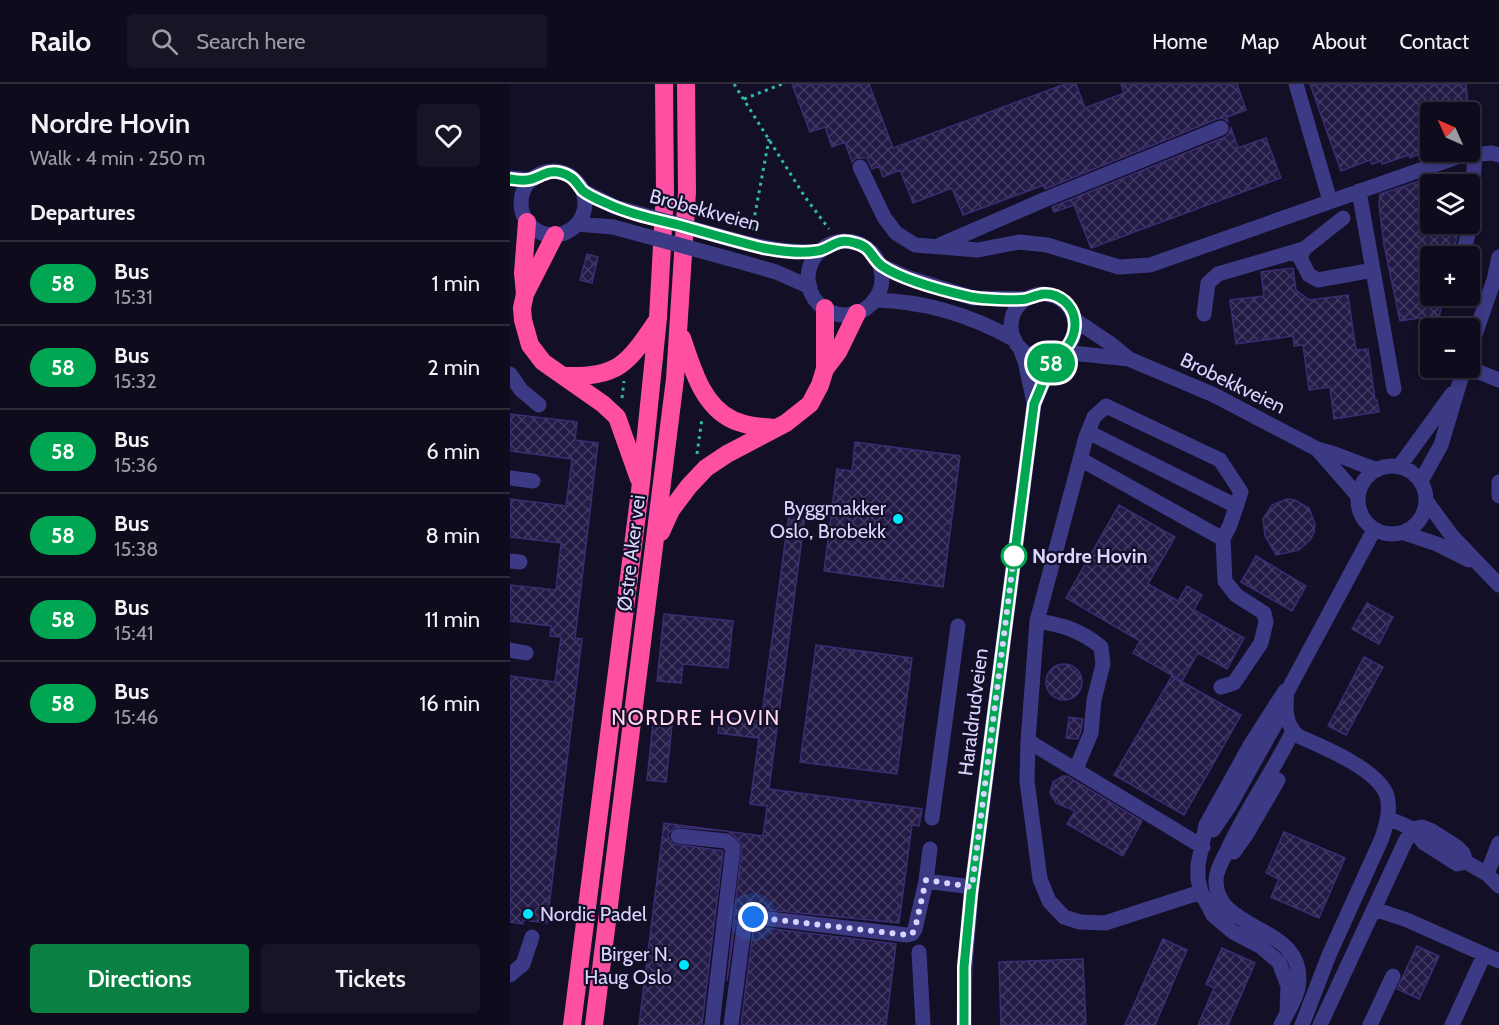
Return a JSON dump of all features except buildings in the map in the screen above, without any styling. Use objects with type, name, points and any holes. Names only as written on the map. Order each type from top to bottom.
[{"type":"highway","name":"Østre Aker vei","points":[[570,1022],[641,483],[658,318],[664,192],[664,84]]},
{"type":"highway","name":"Østre Aker vei","points":[[594,1025],[675,379],[687,192],[686,84]]},
{"type":"highway","points":[[520,211],[525,294],[523,320],[530,345],[543,362],[603,404],[617,417],[641,483]]},
{"type":"highway","points":[[525,294],[555,235]]},
{"type":"highway","points":[[655,544],[671,510],[697,477],[715,460],[795,418],[810,405],[825,369],[825,309]]},
{"type":"highway","points":[[825,369],[838,352],[857,313]]},
{"type":"highway","points":[[565,376],[590,376],[612,371],[624,363],[658,318]]},
{"type":"highway","points":[[679,329],[698,379],[715,407],[733,420],[775,428]]},
{"type":"street","points":[[1296,84],[1330,201]]},
{"type":"street","points":[[937,247],[1046,199],[1221,128]]},
{"type":"street","points":[[1480,154],[1499,155]]},
{"type":"street","points":[[860,167],[884,217],[896,234],[915,245],[978,250],[1019,242],[1047,245],[1119,267],[1150,265],[1442,162]]},
{"type":"street","points":[[1465,246],[1470,228],[1474,162]]},
{"type":"street","points":[[559,172],[573,178],[583,190],[585,208],[577,224],[567,232],[555,235],[542,233],[520,211],[522,197],[532,180],[544,173],[559,172]]},
{"type":"street","points":[[510,178],[532,180]]},
{"type":"street","name":"Brobekkveien","points":[[583,190],[615,207],[730,239],[784,251],[802,253],[820,251]]},
{"type":"street","points":[[1359,190],[1394,389]]},
{"type":"street","points":[[1204,314],[1208,283],[1218,274],[1304,249],[1343,218]]},
{"type":"street","name":"Brobekkveien","points":[[577,224],[613,228],[727,258],[776,272],[810,287]]},
{"type":"street","points":[[839,242],[859,244],[874,256],[880,265],[881,287],[874,300],[857,313],[841,314],[825,309],[815,299],[810,287],[808,279],[811,264],[820,251],[839,242]]},
{"type":"street","points":[[1304,249],[1300,258],[1309,275],[1318,280],[1373,270]]},
{"type":"street","points":[[1480,320],[1494,280],[1499,257]]},
{"type":"street","points":[[874,300],[914,303],[946,310],[981,322],[1036,357],[1058,354],[1073,338],[1075,320],[1069,306],[1056,296],[1041,294],[1026,299],[973,298],[909,278],[880,265]]},
{"type":"street","points":[[1017,344],[1011,325],[1012,317],[1026,299]]},
{"type":"street","name":"Brobekkveien","points":[[1075,320],[1112,344],[1129,359],[1223,399],[1317,449],[1377,470]]},
{"type":"street","name":"Haraldrudveien","points":[[1017,344],[1025,361],[1034,404]]},
{"type":"street","name":"Brobekkveien","points":[[1058,354],[1129,359]]},
{"type":"street","name":"Haraldrudveien","points":[[964,1025],[964,967],[972,887],[1034,404],[1058,354]]},
{"type":"street","points":[[1480,372],[1499,380]]},
{"type":"street","points":[[510,374],[521,390],[538,405]]},
{"type":"street","points":[[1421,481],[1441,445],[1460,378]]},
{"type":"street","points":[[1399,467],[1457,387]]},
{"type":"street","points":[[1201,892],[1105,923],[1080,922],[1064,917],[1049,901],[1040,879],[1028,781],[1028,741],[1037,621],[1088,432],[1094,417],[1106,406],[1220,460],[1241,492],[1223,539],[1225,581],[1236,596],[1264,613],[1266,622],[1261,643],[1234,683],[1221,687]]},
{"type":"street","points":[[1088,432],[1236,506]]},
{"type":"street","name":"Brobekkveien","points":[[1317,449],[1358,496]]},
{"type":"street","points":[[1080,459],[1223,539]]},
{"type":"street","points":[[1404,533],[1416,526],[1424,515],[1427,502],[1425,491],[1421,481],[1411,472],[1399,467],[1384,467],[1365,481],[1358,496],[1361,515],[1367,523],[1374,530],[1384,534],[1404,533],[1437,544],[1477,564]]},
{"type":"street","points":[[510,478],[533,481]]},
{"type":"street","points":[[1499,482],[1499,496]]},
{"type":"street","points":[[1427,502],[1452,536],[1499,585]]},
{"type":"street","points":[[1284,1019],[1288,986],[1279,962],[1260,946],[1224,926],[1213,915],[1201,892],[1198,865],[1206,825],[1251,744],[1292,680],[1374,530]]},
{"type":"street","points":[[1037,621],[1063,625],[1087,635],[1101,647],[1103,664],[1094,700],[1091,732],[1076,769]]},
{"type":"street","points":[[932,818],[958,626]]},
{"type":"street","points":[[510,650],[526,653]]},
{"type":"street","points":[[1292,680],[1285,706],[1286,714],[1295,733],[1360,768],[1373,778],[1387,796],[1388,818],[1382,838],[1329,955],[1302,1025]]},
{"type":"street","points":[[1203,847],[1230,805],[1285,706]]},
{"type":"street","points":[[1284,1019],[1294,1003],[1298,989],[1297,964],[1282,943],[1242,920],[1224,904],[1217,887],[1217,873],[1236,830],[1295,733]]},
{"type":"street","points":[[1028,741],[1203,847]]},
{"type":"street","points":[[1388,818],[1413,829],[1424,843],[1447,859],[1457,864],[1466,862],[1487,874],[1499,886]]},
{"type":"street","points":[[1320,1025],[1413,829]]},
{"type":"street","points":[[678,836],[726,841],[733,848],[712,1025]]},
{"type":"street","points":[[1487,874],[1499,843]]},
{"type":"street","points":[[731,1025],[744,927],[753,917],[912,934],[926,880],[930,849]]},
{"type":"street","points":[[926,880],[972,887]]},
{"type":"street","points":[[1374,909],[1407,920],[1492,958],[1452,1025]]},
{"type":"street","points":[[510,975],[523,964],[532,937]]},
{"type":"street","points":[[919,951],[923,1025]]},
{"type":"street","points":[[1370,1025],[1393,976]]},
{"type":"path","points":[[734,84],[805,197],[829,229]]},
{"type":"path","points":[[744,99],[782,84]]},
{"type":"path","points":[[752,231],[769,138]]},
{"type":"path","points":[[621,408],[625,373]]},
{"type":"path","points":[[697,457],[702,416]]},
{"type":"bus line","name":"58","points":[[510,179],[532,180],[537,175],[552,171],[559,172],[573,178],[583,190],[604,203],[655,219],[763,248],[784,251],[802,253],[820,251],[829,245],[849,241],[867,248],[880,265],[929,285],[973,298],[1026,299],[1033,295],[1049,294],[1063,300],[1073,312],[1075,320],[1073,338],[1069,346],[1054,356],[1034,404],[971,894],[964,967],[964,1025]]},
{"type":"place","name":"Byggmakker Oslo, Brobekk","points":[[898,519]]},
{"type":"place","name":"Nordre Hovin","points":[[1014,556]]},
{"type":"place","name":"Nordic Padel","points":[[528,914]]},
{"type":"place","name":"Birger N. Haug Oslo","points":[[684,965]]},
{"type":"district","name":"NORDRE HOVIN","points":[[696,718]]},
{"type":"route","points":[[753,917],[907,935],[912,934],[915,929],[926,880],[972,887],[1014,556]]}]
